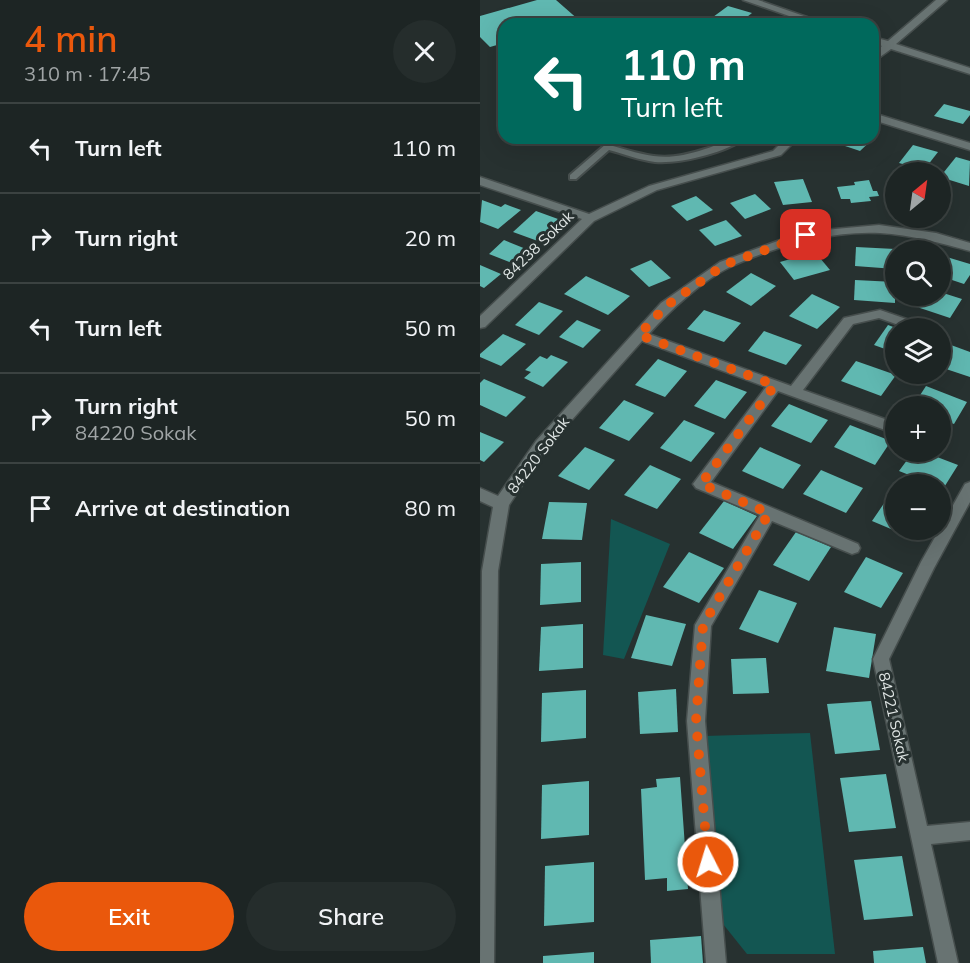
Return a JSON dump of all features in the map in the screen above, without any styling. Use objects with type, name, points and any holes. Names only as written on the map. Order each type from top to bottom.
[{"type":"street","points":[[748,0],[804,18]]},
{"type":"street","points":[[879,53],[942,0]]},
{"type":"street","points":[[879,42],[970,71]]},
{"type":"street","points":[[879,118],[970,147]]},
{"type":"street","name":"84238 Sokak","points":[[480,324],[590,218],[653,188],[777,153],[786,144]]},
{"type":"street","points":[[480,181],[590,218]]},
{"type":"street","name":"84220 Sokak","points":[[484,963],[484,609],[501,504],[541,445],[666,306],[724,265],[806,235],[879,229],[936,237],[970,248]]},
{"type":"street","points":[[794,392],[849,321],[880,314],[891,318]]},
{"type":"street","points":[[639,335],[885,425]]},
{"type":"street","points":[[775,385],[701,484],[852,548]]},
{"type":"street","name":"84221 Sokak","points":[[948,963],[881,659],[927,566],[970,488]]},
{"type":"street","points":[[480,494],[501,504]]},
{"type":"street","points":[[716,963],[696,721],[703,625],[769,513]]},
{"type":"street","points":[[921,836],[970,831]]},
{"type":"lane","points":[[573,177],[611,144]]},
{"type":"lane","points":[[608,147],[645,158],[666,160],[686,157],[724,144]]},
{"type":"shaded area","points":[[611,519],[670,544],[624,659],[603,655]]},
{"type":"shaded area","points":[[810,733],[835,954],[747,954],[711,909],[704,736]]},
{"type":"building","points":[[537,0],[556,0],[577,18],[498,18],[498,45],[490,47],[480,37],[480,16]]},
{"type":"building","points":[[728,6],[752,13],[746,18],[713,17]]},
{"type":"building","points":[[944,104],[970,111],[970,115],[963,124],[934,116]]},
{"type":"building","points":[[839,144],[867,144],[860,151]]},
{"type":"building","points":[[913,145],[938,152],[930,162],[900,162]]},
{"type":"building","points":[[956,157],[970,161],[969,186],[951,180],[951,163]]},
{"type":"building","points":[[803,179],[812,202],[783,205],[774,182]]},
{"type":"building","points":[[869,180],[873,191],[877,191],[879,196],[869,197],[871,201],[851,203],[850,199],[841,199],[837,187],[855,185],[854,182]]},
{"type":"building","points":[[755,194],[771,209],[745,219],[730,203]]},
{"type":"building","points":[[696,196],[713,210],[687,221],[671,206]]},
{"type":"building","points":[[482,200],[501,207],[505,204],[521,210],[498,229],[480,222]]},
{"type":"building","points":[[536,211],[569,223],[546,244],[513,232]]},
{"type":"building","points":[[726,220],[742,236],[715,246],[699,230]]},
{"type":"building","points":[[504,240],[531,251],[522,259],[518,257],[512,263],[489,254]]},
{"type":"building","points":[[856,247],[885,248],[885,268],[855,266]]},
{"type":"building","points":[[815,252],[830,270],[794,280],[780,262]]},
{"type":"building","points":[[951,258],[970,264],[970,275],[964,284],[951,280]]},
{"type":"building","points":[[651,260],[671,278],[649,287],[630,269]]},
{"type":"building","points":[[480,265],[501,274],[484,288],[480,286]]},
{"type":"building","points":[[751,273],[776,286],[751,306],[726,292]]},
{"type":"building","points":[[586,276],[630,296],[608,315],[564,294]]},
{"type":"building","points":[[855,280],[885,282],[885,302],[854,300]]},
{"type":"building","points":[[812,294],[840,307],[817,329],[789,316]]},
{"type":"building","points":[[951,296],[962,299],[950,318],[914,306],[951,306]]},
{"type":"building","points":[[539,302],[563,311],[539,335],[515,325]]},
{"type":"building","points":[[704,310],[741,323],[724,342],[687,329]]},
{"type":"building","points":[[577,320],[601,330],[583,348],[559,337]]},
{"type":"building","points":[[885,329],[885,349],[874,345]]},
{"type":"building","points":[[764,331],[802,345],[786,365],[748,351]]},
{"type":"building","points":[[503,334],[526,344],[501,366],[480,357],[480,354]]},
{"type":"building","points":[[951,345],[970,352],[970,377],[951,371]]},
{"type":"building","points":[[551,355],[568,362],[543,387],[524,378],[531,372],[525,370],[540,356],[547,359]]},
{"type":"building","points":[[658,359],[687,371],[665,397],[635,385]]},
{"type":"building","points":[[856,361],[885,371],[885,384],[890,384],[881,396],[841,381]]},
{"type":"building","points":[[484,379],[526,397],[506,417],[480,405],[480,383]]},
{"type":"building","points":[[716,380],[747,392],[725,419],[694,406]]},
{"type":"building","points":[[926,386],[967,402],[954,424],[951,423],[951,396],[920,396]]},
{"type":"building","points":[[624,400],[654,413],[629,441],[599,428]]},
{"type":"building","points":[[789,404],[828,420],[811,443],[771,426]]},
{"type":"building","points":[[684,420],[715,433],[691,462],[660,448]]},
{"type":"building","points":[[850,425],[885,439],[885,450],[875,465],[834,447]]},
{"type":"building","points":[[480,432],[504,442],[484,462],[480,460]]},
{"type":"building","points":[[585,447],[615,460],[589,490],[558,476]]},
{"type":"building","points":[[760,447],[801,465],[783,489],[742,471]]},
{"type":"building","points":[[906,462],[950,462],[958,465],[951,476],[951,474],[907,474],[899,471]]},
{"type":"building","points":[[650,465],[681,479],[657,509],[624,495]]},
{"type":"building","points":[[821,470],[863,488],[846,513],[803,494]]},
{"type":"building","points":[[724,501],[757,516],[733,549],[699,533]]},
{"type":"building","points":[[549,502],[587,503],[582,540],[542,539]]},
{"type":"building","points":[[885,502],[885,526],[872,521]]},
{"type":"building","points":[[796,532],[831,547],[809,581],[773,565]]},
{"type":"building","points":[[689,552],[724,568],[699,603],[663,587]]},
{"type":"building","points":[[866,557],[903,573],[881,608],[844,592]]},
{"type":"building","points":[[581,562],[581,602],[540,605],[541,564]]},
{"type":"building","points":[[759,590],[797,603],[778,643],[739,629]]},
{"type":"building","points":[[646,615],[686,624],[672,666],[631,658]]},
{"type":"building","points":[[583,624],[583,668],[539,671],[541,627]]},
{"type":"building","points":[[834,627],[876,634],[869,678],[826,671]]},
{"type":"building","points":[[766,658],[769,693],[733,694],[731,659]]},
{"type":"building","points":[[676,689],[678,732],[640,734],[638,692]]},
{"type":"building","points":[[586,690],[586,738],[541,742],[542,693]]},
{"type":"building","points":[[871,701],[880,750],[835,754],[827,704]]},
{"type":"building","points":[[886,774],[896,828],[849,832],[840,778]]},
{"type":"building","points":[[680,777],[688,889],[667,891],[667,878],[645,880],[641,789],[657,787],[656,779]]},
{"type":"building","points":[[589,781],[589,835],[541,839],[542,785]]},
{"type":"building","points":[[902,856],[913,916],[864,920],[854,860]]},
{"type":"building","points":[[594,862],[594,922],[544,926],[545,866]]},
{"type":"building","points":[[701,936],[703,963],[651,963],[650,940]]},
{"type":"building","points":[[923,947],[926,963],[874,963],[873,951]]},
{"type":"building","points":[[594,952],[594,963],[543,963],[543,956]]},
{"type":"route","points":[[708,862],[696,721],[703,625],[769,513],[701,484],[775,385],[639,335],[666,306],[724,265],[806,235]]}]
